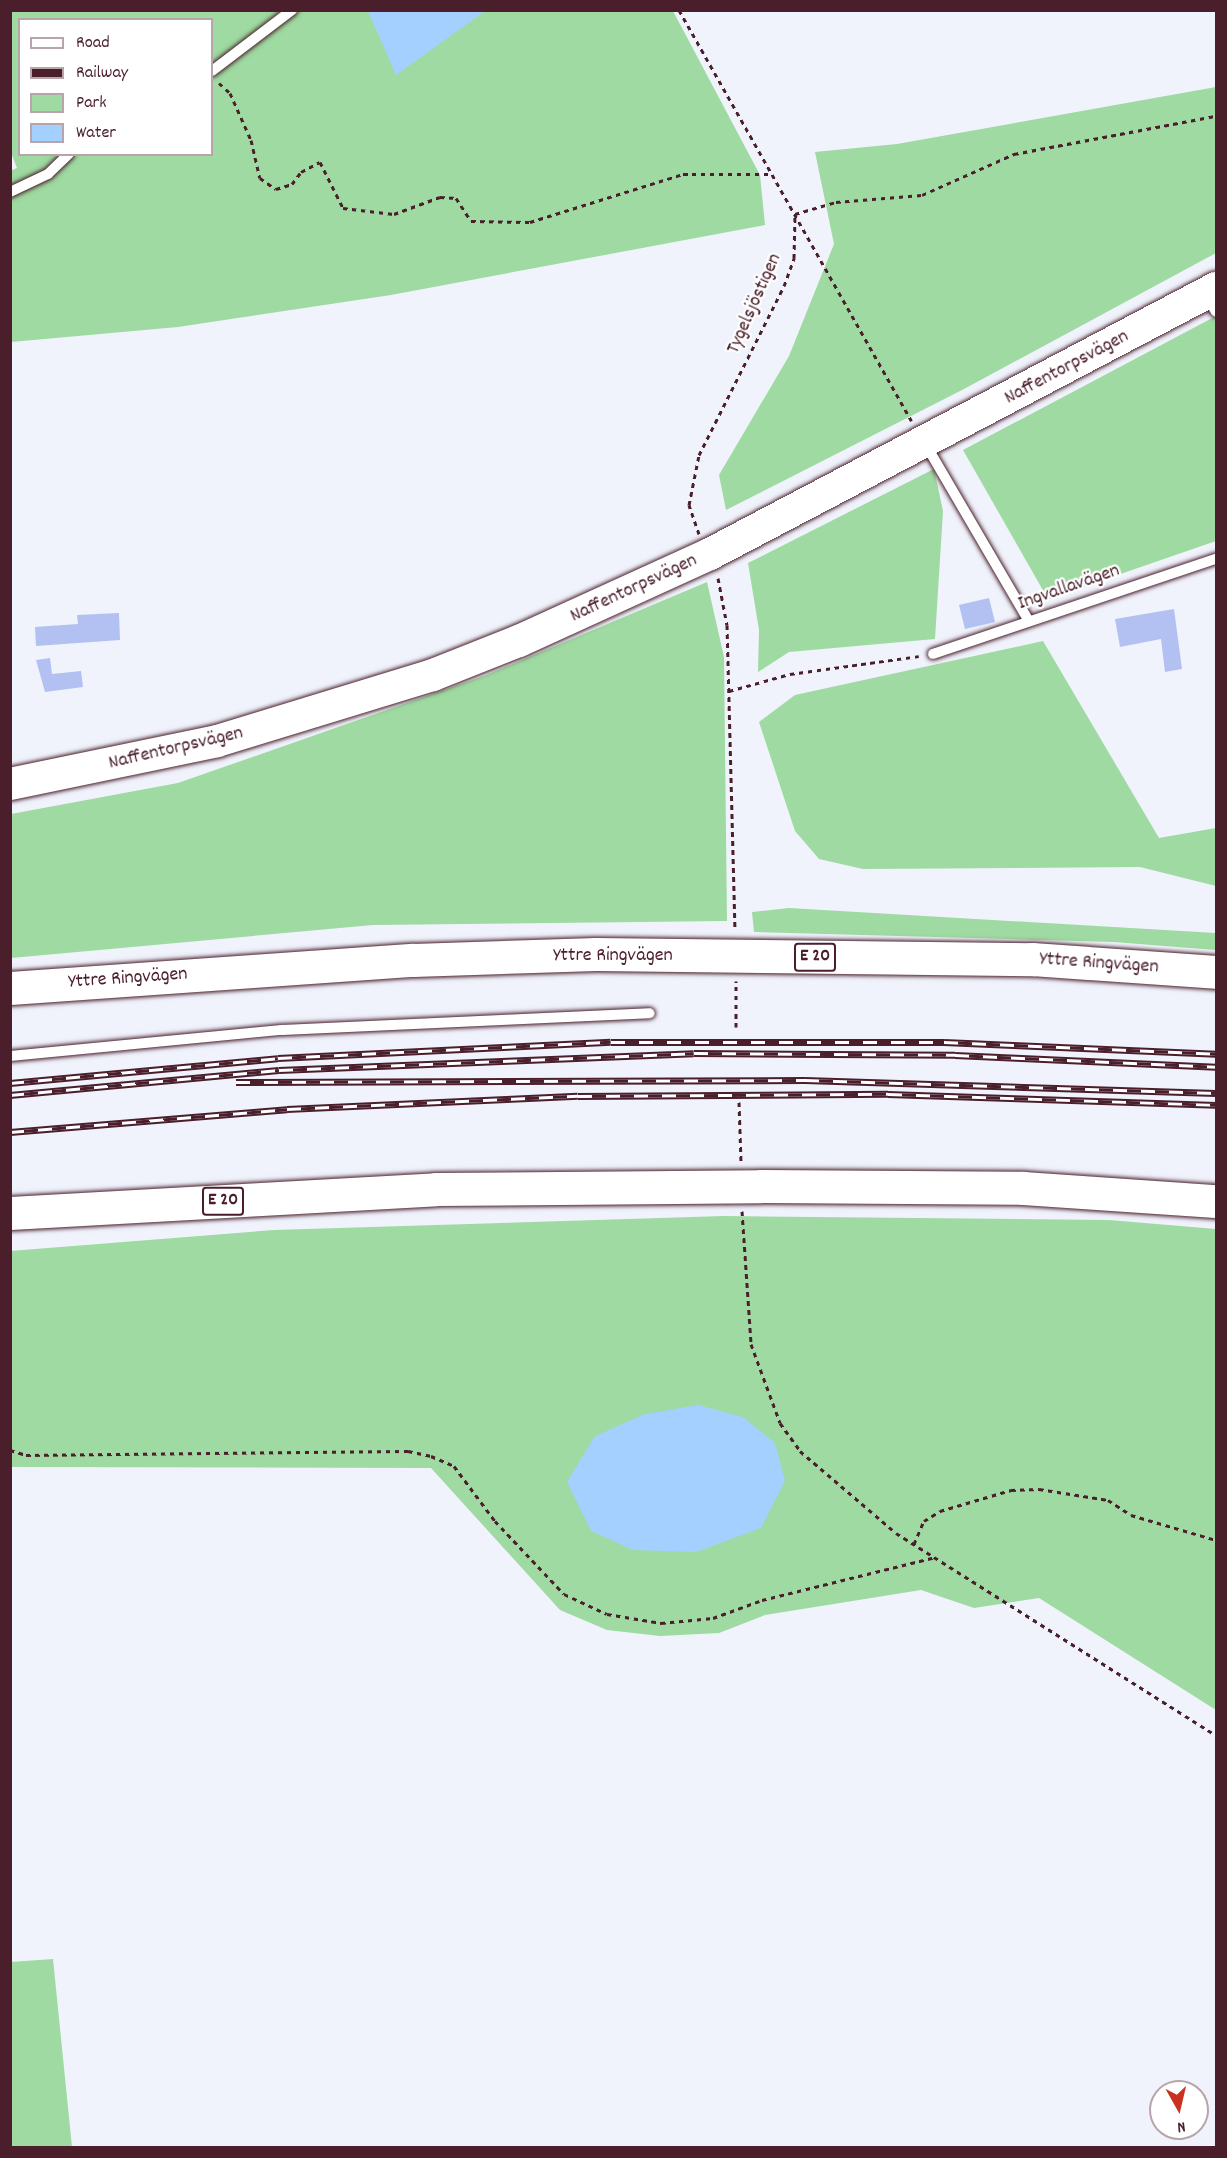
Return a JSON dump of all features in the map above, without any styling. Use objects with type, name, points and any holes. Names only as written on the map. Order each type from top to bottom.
[{"type":"highway","name":"Yttre Ringvägen","points":[[10,988],[402,961],[596,954],[1032,959],[1216,972]]},
{"type":"highway","name":"E 20","points":[[10,1214],[436,1189],[715,1186],[1023,1188],[1216,1201]]},
{"type":"street","name":"Naffentorpsvägen","points":[[10,784],[217,741],[433,675],[603,605],[710,554],[924,442],[1213,298]]},
{"type":"lane","points":[[213,70],[292,10]]},
{"type":"lane","points":[[10,192],[48,174],[67,156]]},
{"type":"lane","points":[[924,442],[1029,621]]},
{"type":"lane","name":"Ingvallavägen","points":[[933,654],[1216,559]]},
{"type":"lane","points":[[10,1056],[282,1030],[650,1013]]},
{"type":"path","points":[[679,10],[924,442]]},
{"type":"path","points":[[213,77],[230,93],[251,140],[260,178],[276,189],[292,184],[301,172],[320,162],[343,208],[394,214],[448,198],[456,198],[471,220],[530,222],[683,174],[773,174]]},
{"type":"path","points":[[795,214],[836,202],[922,195],[1014,154],[1216,116]]},
{"type":"path","name":"Tygelsjöstigen","points":[[735,929],[729,691],[724,596],[710,554],[696,528],[690,485],[699,455],[784,286],[794,258],[795,214]]},
{"type":"path","points":[[729,691],[790,674],[933,654]]},
{"type":"path","points":[[736,980],[736,1027]]},
{"type":"path","points":[[739,1102],[741,1169]]},
{"type":"path","points":[[741,1203],[751,1344],[780,1422],[800,1451],[833,1484],[914,1544],[1216,1735]]},
{"type":"path","points":[[10,1450],[26,1455],[408,1451],[432,1456],[454,1466],[495,1521],[564,1594],[607,1614],[661,1623],[713,1618],[762,1600],[936,1557]]},
{"type":"path","points":[[914,1544],[924,1521],[940,1511],[1011,1490],[1039,1489],[1108,1500],[1131,1515],[1216,1540]]},
{"type":"green space","points":[[11,11],[673,11],[760,175],[765,225],[391,295],[178,327],[11,342],[10,171],[17,168],[10,150]]},
{"type":"green space","points":[[1216,87],[1216,253],[964,389],[726,510],[719,475],[789,356],[834,244],[815,152],[897,144]]},
{"type":"green space","points":[[1216,316],[1216,541],[1048,599],[963,450]]},
{"type":"green space","points":[[934,469],[943,511],[935,639],[789,652],[758,672],[759,630],[748,563]]},
{"type":"green space","points":[[707,582],[724,657],[727,921],[373,925],[11,958],[11,814],[178,783],[484,676]]},
{"type":"green space","points":[[1043,641],[1159,838],[1216,828],[1216,886],[1140,867],[863,869],[819,859],[795,831],[759,722],[795,695]]},
{"type":"green space","points":[[789,908],[1216,933],[1216,950],[1114,942],[754,932],[752,912]]},
{"type":"green space","points":[[724,1216],[1109,1220],[1216,1229],[1216,1710],[1039,1598],[974,1608],[921,1590],[765,1615],[719,1633],[660,1636],[607,1630],[560,1610],[431,1468],[11,1467],[10,1251],[274,1230]]},
{"type":"green space","points":[[53,1959],[72,2147],[11,2147],[11,1962]]},
{"type":"water","points":[[368,11],[485,11],[396,75]]},
{"type":"water","points":[[698,1405],[743,1417],[775,1443],[785,1481],[761,1528],[696,1552],[633,1550],[591,1531],[567,1482],[595,1436],[645,1414]]},
{"type":"building","points":[[989,598],[995,622],[965,629],[959,605]]},
{"type":"building","points":[[1174,609],[1182,669],[1165,672],[1161,639],[1120,647],[1115,619]]},
{"type":"building","points":[[119,613],[120,640],[36,646],[35,627],[78,624],[77,615]]},
{"type":"building","points":[[50,658],[52,674],[81,671],[83,687],[45,692],[36,660]]},
{"type":"railway","points":[[10,1083],[278,1058],[611,1042],[944,1042],[1216,1054]]},
{"type":"railway","points":[[10,1095],[279,1070],[694,1053],[955,1055],[1216,1067]]},
{"type":"railway","points":[[236,1082],[805,1080],[1216,1093]]},
{"type":"railway","points":[[10,1132],[287,1109],[578,1096],[888,1094],[1216,1105]]}]
